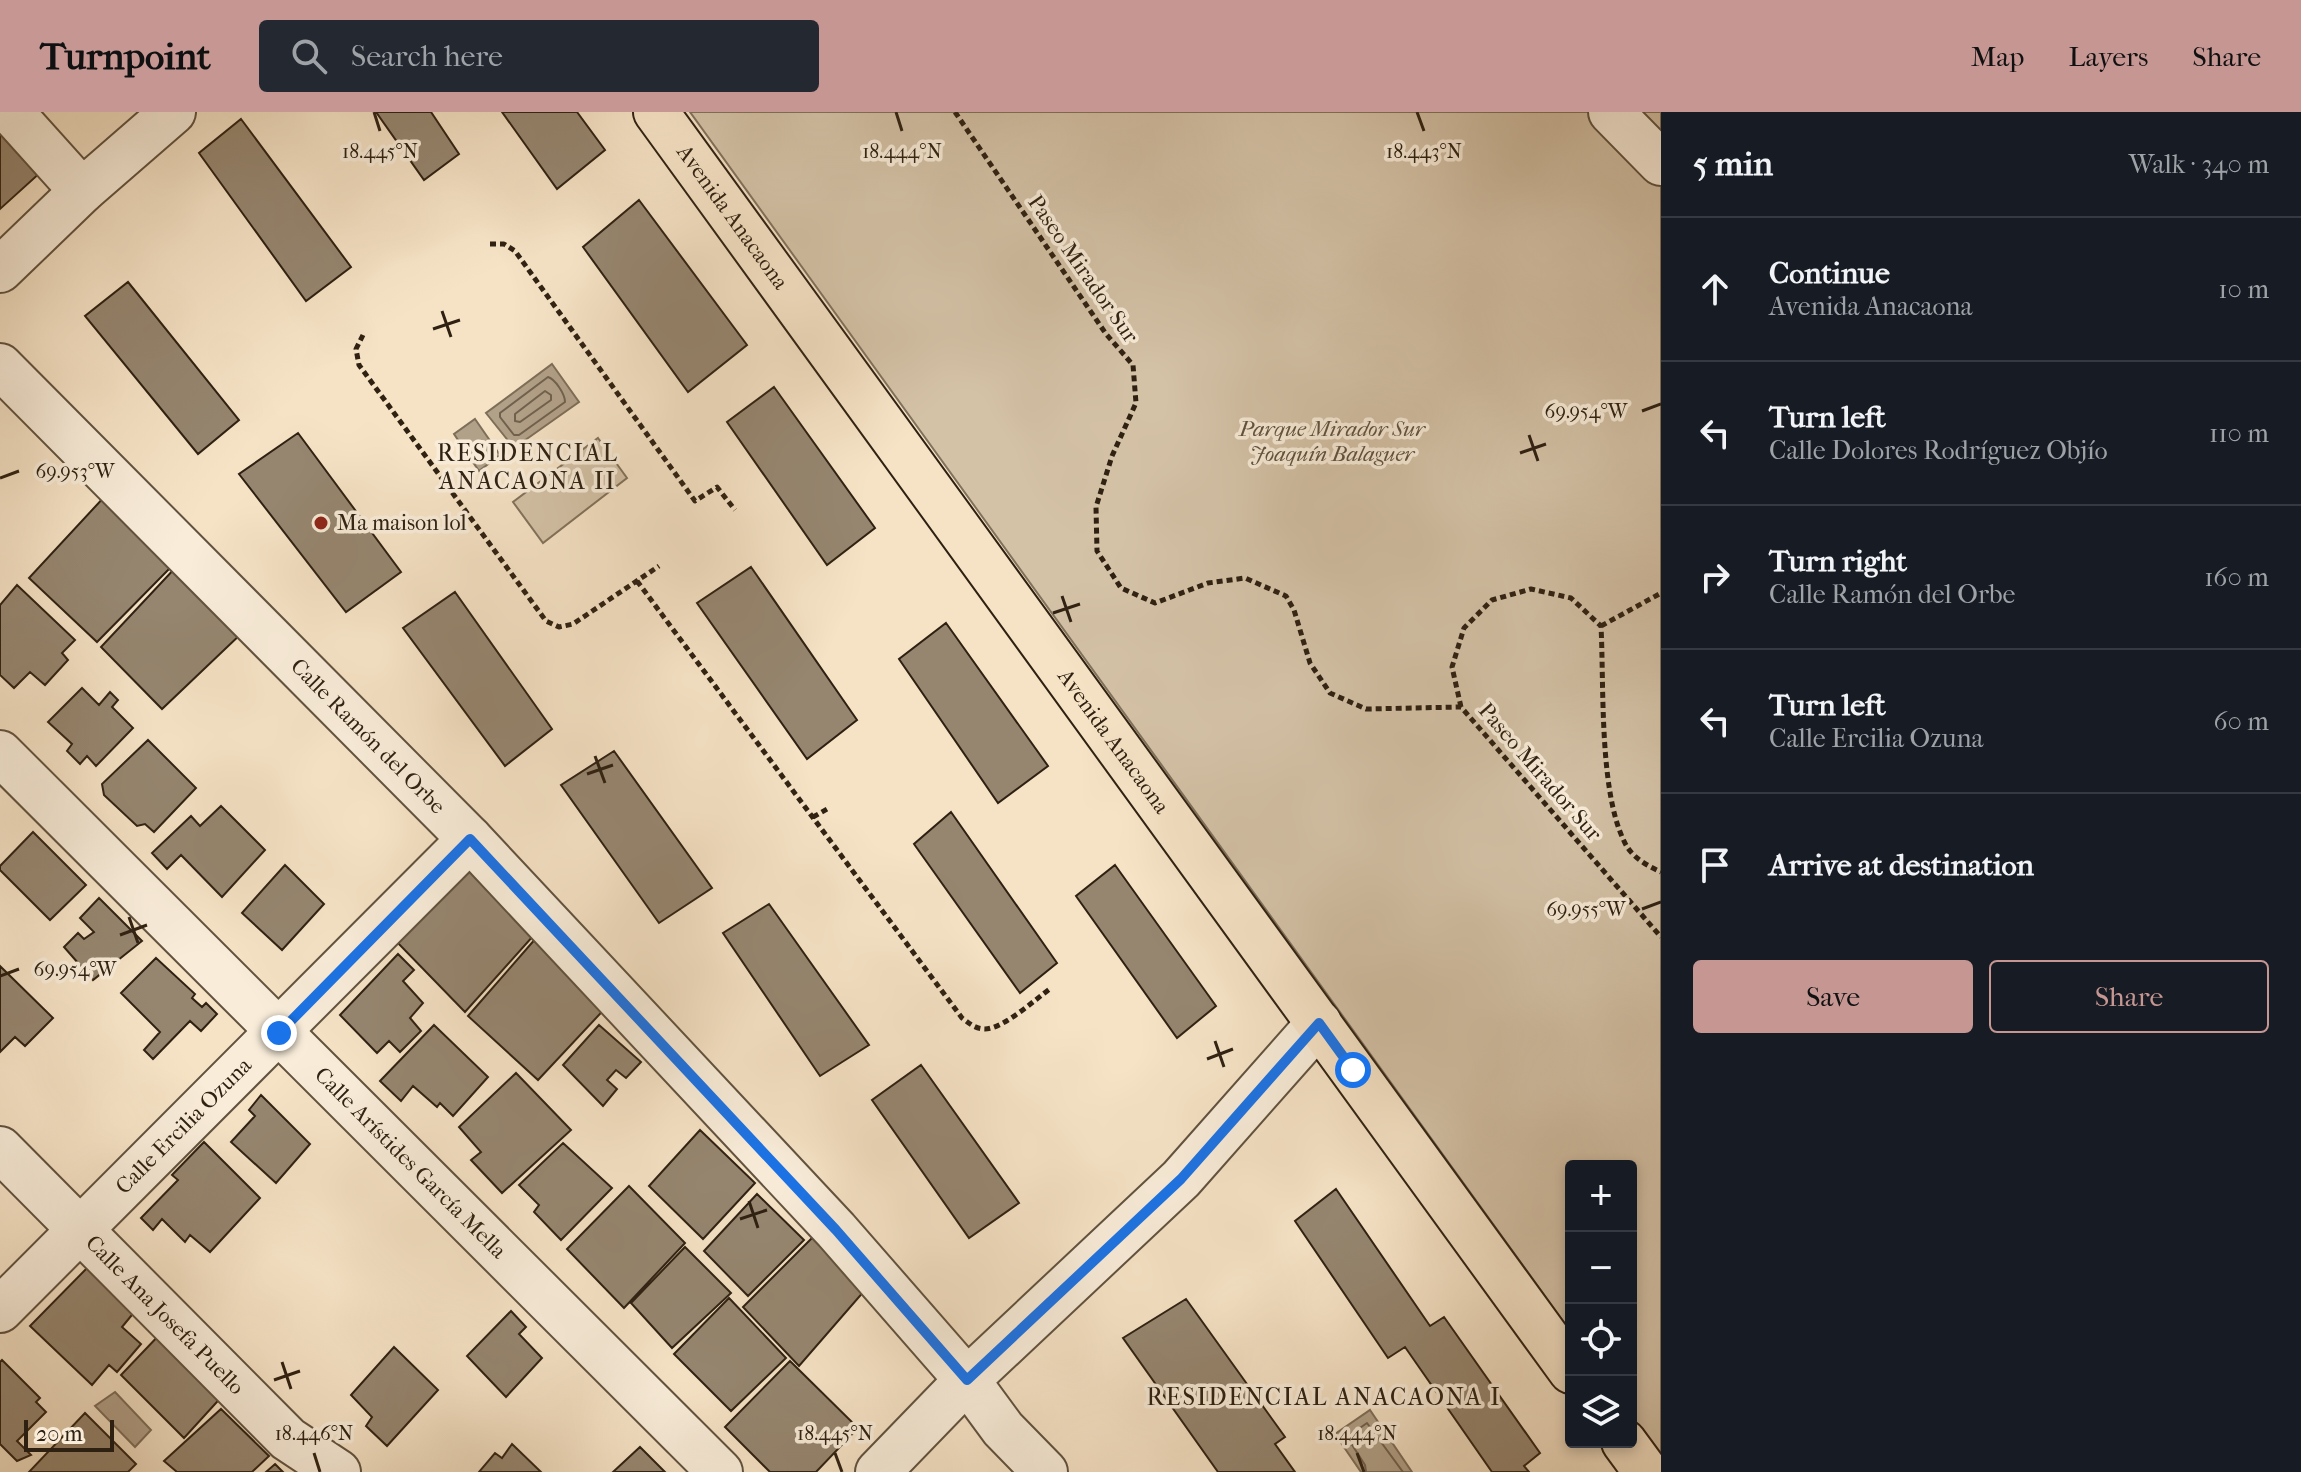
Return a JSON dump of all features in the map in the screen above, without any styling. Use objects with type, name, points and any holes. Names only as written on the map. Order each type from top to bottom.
[{"type":"main road","name":"Avenida Anacaona","points":[[656,112],[1565,1363]]},
{"type":"main road","points":[[1628,1448],[1646,1472]]},
{"type":"street","points":[[11,112],[82,191]]},
{"type":"street","points":[[0,270],[82,191],[173,112]]},
{"type":"street","points":[[1611,112],[1661,163]]},
{"type":"street","name":"Calle Ramón del Orbe","points":[[0,366],[470,839],[836,1230],[967,1380],[1003,1429],[1045,1472]]},
{"type":"street","name":"Calle Arístides García Mella","points":[[0,753],[720,1472]]},
{"type":"street","name":"Calle Ercilia Ozuna","points":[[0,1310],[470,839]]},
{"type":"street","points":[[878,1472],[967,1380],[1181,1179],[1319,1023]]},
{"type":"street","name":"Calle Ana Josefa Puello","points":[[0,1149],[288,1439],[338,1472]]},
{"type":"path","name":"Paseo Mirador Sur","points":[[955,112],[1106,334],[1133,365],[1136,403],[1112,456],[1096,507],[1097,551],[1121,588],[1155,603],[1208,583],[1245,578],[1286,596],[1294,610],[1310,663],[1330,693],[1366,709],[1461,707],[1661,937]]},
{"type":"path","points":[[490,244],[504,244],[515,251],[695,501],[717,487],[735,510]]},
{"type":"path","points":[[363,335],[356,349],[359,365],[546,621],[559,627],[573,624],[659,566]]},
{"type":"path","points":[[637,581],[962,1018],[972,1026],[985,1029],[998,1026],[1051,988]]},
{"type":"path","points":[[1461,707],[1452,667],[1464,628],[1492,600],[1531,589],[1571,598],[1601,626],[1611,804],[1624,844],[1641,863],[1661,872]]},
{"type":"path","points":[[1601,626],[1661,593]]},
{"type":"path","points":[[813,817],[829,808]]},
{"type":"green space","name":"Parque Mirador Sur Joaquín Balaguer","points":[[690,112],[1661,112],[1661,1457],[1637,1423],[1637,1160],[1565,1160],[1565,1324]]},
{"type":"green space","points":[[598,438],[627,478],[543,543],[513,502]]},
{"type":"water","points":[[552,364],[579,402],[514,448],[486,413]]},
{"type":"water","points":[[475,419],[500,455],[479,471],[454,434]]},
{"type":"water","points":[[115,1392],[151,1430],[135,1447],[95,1406]]},
{"type":"water","points":[[1370,1410],[1412,1472],[1361,1472],[1335,1434]]},
{"type":"building","points":[[376,112],[431,112],[459,154],[424,180]]},
{"type":"building","points":[[502,112],[577,112],[605,150],[557,189]]},
{"type":"building","points":[[241,119],[351,267],[306,301],[199,153]]},
{"type":"building","points":[[0,124],[42,171],[0,209]]},
{"type":"building","points":[[639,200],[747,345],[688,392],[583,247]]},
{"type":"building","points":[[128,282],[239,420],[198,454],[85,316]]},
{"type":"building","points":[[774,387],[875,528],[827,565],[727,422]]},
{"type":"building","name":"Ma maison lol","points":[[298,433],[401,572],[346,612],[239,474]]},
{"type":"building","points":[[106,495],[173,565],[97,642],[29,578]]},
{"type":"building","points":[[177,566],[244,631],[162,709],[101,647]]},
{"type":"building","points":[[751,567],[857,720],[807,759],[697,603]]},
{"type":"building","points":[[17,585],[75,640],[62,653],[68,660],[45,685],[30,672],[14,688],[0,675],[0,605]]},
{"type":"building","points":[[455,592],[552,729],[505,766],[403,628]]},
{"type":"building","points":[[946,623],[1048,766],[998,803],[899,659]]},
{"type":"building","points":[[82,688],[99,705],[110,692],[118,700],[112,707],[133,728],[96,766],[87,756],[80,764],[67,751],[72,744],[48,722]]},
{"type":"building","points":[[148,740],[196,788],[154,832],[145,824],[137,826],[104,795],[102,784]]},
{"type":"building","points":[[614,751],[712,888],[659,923],[561,785]]},
{"type":"building","points":[[221,806],[265,850],[222,897],[181,855],[167,869],[152,853],[191,816],[200,826]]},
{"type":"building","points":[[951,812],[1057,963],[1020,993],[914,844]]},
{"type":"building","points":[[33,832],[86,885],[50,920],[0,870],[0,866]]},
{"type":"building","points":[[285,865],[324,904],[282,950],[242,913]]},
{"type":"building","points":[[467,865],[534,935],[465,1012],[395,940]]},
{"type":"building","points":[[1115,865],[1216,1006],[1177,1038],[1076,896]]},
{"type":"building","points":[[99,898],[142,941],[93,980],[64,947],[78,933],[84,939],[94,932],[80,918]]},
{"type":"building","points":[[769,904],[869,1045],[820,1076],[723,933]]},
{"type":"building","points":[[537,937],[612,1001],[538,1080],[468,1016]]},
{"type":"building","points":[[398,954],[414,970],[403,981],[423,1003],[410,1018],[421,1031],[400,1052],[389,1041],[377,1053],[340,1015]]},
{"type":"building","points":[[156,958],[195,994],[192,998],[202,1007],[206,1003],[217,1014],[201,1031],[190,1021],[153,1059],[144,1050],[160,1032],[121,993]]},
{"type":"building","points":[[0,966],[53,1018],[25,1046],[15,1037],[0,1052]]},
{"type":"building","points":[[434,1025],[488,1077],[453,1116],[440,1103],[437,1107],[413,1086],[401,1101],[380,1081]]},
{"type":"building","points":[[599,1025],[641,1062],[626,1078],[616,1070],[607,1080],[617,1089],[603,1106],[563,1065]]},
{"type":"building","points":[[921,1065],[1019,1203],[969,1238],[872,1100]]},
{"type":"building","points":[[516,1073],[571,1130],[502,1193],[471,1160],[481,1152],[459,1127]]},
{"type":"building","points":[[261,1095],[310,1144],[276,1183],[231,1142],[255,1116],[249,1110]]},
{"type":"building","points":[[700,1130],[755,1183],[703,1239],[649,1186]]},
{"type":"building","points":[[204,1142],[260,1198],[210,1252],[190,1235],[185,1242],[162,1219],[153,1230],[141,1218],[178,1180],[172,1175]]},
{"type":"building","points":[[563,1143],[612,1188],[561,1240],[534,1212],[539,1205],[519,1185]]},
{"type":"building","points":[[629,1186],[685,1243],[624,1308],[567,1249]]},
{"type":"building","points":[[1336,1189],[1430,1326],[1444,1317],[1540,1453],[1524,1466],[1529,1472],[1492,1472],[1405,1347],[1388,1358],[1295,1221]]},
{"type":"building","points":[[757,1194],[804,1240],[748,1296],[704,1251]]},
{"type":"building","points":[[821,1229],[872,1282],[799,1366],[743,1307]]},
{"type":"building","points":[[685,1247],[731,1293],[672,1348],[631,1303]]},
{"type":"building","points":[[90,1265],[136,1310],[122,1327],[141,1344],[117,1372],[109,1365],[92,1385],[30,1326]]},
{"type":"building","points":[[729,1298],[786,1358],[731,1411],[674,1354]]},
{"type":"building","points":[[1186,1299],[1285,1437],[1275,1444],[1295,1472],[1218,1472],[1123,1338]]},
{"type":"building","points":[[511,1311],[526,1327],[519,1334],[542,1358],[506,1397],[467,1356]]},
{"type":"building","points":[[163,1331],[226,1392],[184,1438],[121,1375]]},
{"type":"building","points":[[394,1347],[438,1390],[387,1446],[366,1426],[372,1417],[351,1395]]},
{"type":"building","points":[[2,1360],[40,1398],[36,1402],[46,1412],[17,1441],[31,1455],[17,1461],[0,1444]]},
{"type":"building","points":[[790,1361],[858,1428],[816,1472],[770,1472],[725,1427]]},
{"type":"building","points":[[221,1409],[269,1456],[252,1472],[177,1472],[164,1461]]},
{"type":"building","points":[[85,1413],[136,1464],[128,1472],[29,1472]]},
{"type":"building","points":[[512,1444],[541,1472],[479,1472],[495,1453],[502,1458]]},
{"type":"building","points":[[640,1447],[665,1472],[613,1472]]},
{"type":"building","points":[[275,1464],[283,1472],[266,1472]]},
{"type":"place","name":"Ma maison lol","points":[[321,523]]},
{"type":"district","name":"RESIDENCIAL ANACAONA II","points":[[528,467]]},
{"type":"district","name":"RESIDENCIAL ANACAONA I","points":[[1324,1397]]},
{"type":"route","points":[[279,1033],[470,839],[836,1230],[967,1380],[1181,1179],[1319,1023],[1353,1070]]}]
